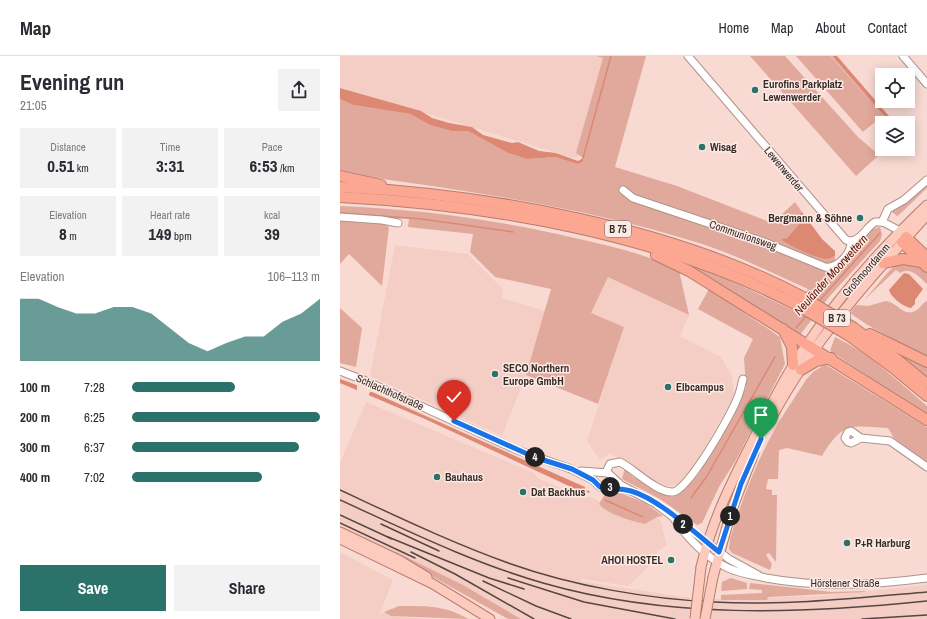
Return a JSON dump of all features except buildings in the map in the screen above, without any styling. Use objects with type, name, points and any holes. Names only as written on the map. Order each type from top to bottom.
[{"type":"highway","name":"B 75","points":[[340,176],[424,194],[539,212],[629,232],[677,246],[745,269],[898,360],[927,384]]},
{"type":"highway","name":"B 75","points":[[340,187],[424,194]]},
{"type":"highway","name":"B 75","points":[[340,197],[452,207],[544,222],[627,241],[675,255],[741,278],[800,301]]},
{"type":"highway","points":[[901,237],[925,262]]},
{"type":"highway","name":"B 75","points":[[627,241],[689,271],[831,358],[927,420]]},
{"type":"highway","points":[[883,263],[903,259],[925,262]]},
{"type":"highway","points":[[783,329],[792,347],[797,367],[831,358]]},
{"type":"highway","name":"B 75","points":[[851,332],[891,344],[927,362]]},
{"type":"highway","name":"B 75","points":[[851,332],[927,396]]},
{"type":"main road","name":"Großmoordamm","points":[[811,346],[844,310],[883,263],[901,237],[927,205]]},
{"type":"main road","name":"Großmoordamm","points":[[704,553],[728,492],[797,367],[851,286],[901,237],[927,215]]},
{"type":"main road","name":"Großmoordamm","points":[[717,561],[731,512],[750,461],[797,367]]},
{"type":"main road","points":[[340,532],[413,567],[433,584]]},
{"type":"main road","points":[[340,539],[433,584],[490,619]]},
{"type":"main road","name":"B 73","points":[[696,619],[701,567],[704,553]]},
{"type":"main road","name":"B 73","points":[[705,619],[717,561]]},
{"type":"street","name":"Lewenwerder","points":[[688,56],[839,233],[846,240],[851,242]]},
{"type":"street","points":[[903,56],[927,84]]},
{"type":"street","points":[[882,222],[888,209],[904,200],[927,180]]},
{"type":"street","name":"Communionsweg","points":[[623,190],[632,198],[764,242],[824,267],[832,267],[840,263],[850,248],[851,242]]},
{"type":"street","points":[[340,216],[398,223]]},
{"type":"street","points":[[851,242],[859,238],[873,223],[882,222],[901,237]]},
{"type":"street","name":"Schlachthofstraße","points":[[340,371],[366,381],[534,457],[572,469],[608,474],[632,491],[656,504],[719,552]]},
{"type":"street","points":[[606,487],[611,482],[608,474],[610,464],[620,462],[656,486],[672,492],[677,491],[690,478],[704,457],[737,400],[743,379]]},
{"type":"street","points":[[861,438],[890,441],[927,467]]},
{"type":"street","name":"Schlachthofstraße","points":[[572,469],[595,482],[599,486],[632,491]]},
{"type":"street","points":[[595,482],[598,473]]},
{"type":"street","name":"Schlachthofstraße","points":[[673,517],[688,537],[704,553],[717,561]]},
{"type":"street","name":"Hörstener Straße","points":[[719,552],[763,577]]},
{"type":"street","name":"Hörstener Straße","points":[[717,561],[738,572],[797,583],[840,585],[927,578]]},
{"type":"shaded area","points":[[340,56],[600,56],[606,58],[577,159],[340,87]]},
{"type":"shaded area","points":[[596,56],[646,56],[615,167],[677,186],[767,221],[779,224],[782,214],[795,202],[802,212],[800,214],[800,223],[787,238],[782,239],[826,259],[835,256],[835,269],[844,262],[873,229],[880,227],[882,235],[880,241],[829,297],[800,335],[683,262],[733,282],[793,310],[808,289],[741,259],[699,243],[611,219],[521,200],[340,173],[340,99],[353,105],[410,114],[430,125],[451,131],[468,131],[508,153],[527,159],[555,157],[577,164],[583,162],[583,158],[576,153],[603,58]]},
{"type":"shaded area","points":[[750,56],[785,56],[858,137],[875,152],[875,156],[878,156],[856,176]]},
{"type":"shaded area","points":[[796,56],[831,56],[875,106],[875,108],[877,108],[883,115],[875,116],[875,122],[863,132]]},
{"type":"shaded area","points":[[832,56],[837,56],[875,100],[875,106]]},
{"type":"shaded area","points":[[340,88],[421,111],[432,118],[472,127],[483,135],[512,143],[518,142],[539,151],[556,153],[578,161],[583,158],[583,162],[577,164],[555,157],[527,159],[508,153],[468,131],[451,131],[430,125],[410,114],[353,105],[340,99]]},
{"type":"shaded area","points":[[877,108],[882,108],[889,116],[884,116]]},
{"type":"shaded area","points":[[927,182],[927,188],[900,214],[897,216],[892,212]]},
{"type":"shaded area","points":[[340,206],[370,207],[458,216],[575,238],[615,247],[641,255],[679,270],[689,315],[608,277],[591,313],[624,327],[598,404],[526,375],[551,289],[495,277],[470,252],[473,234],[408,227],[409,219],[340,214]]},
{"type":"shaded area","points":[[802,212],[822,239],[835,251],[835,256],[826,259],[815,256],[796,248],[781,239],[787,238],[800,223],[800,214]]},
{"type":"shaded area","points":[[340,221],[383,224],[389,227],[382,286],[349,254],[340,264]]},
{"type":"shaded area","points":[[395,245],[468,254],[503,289],[502,298],[545,311],[526,375],[502,436],[370,376]]},
{"type":"shaded area","points":[[912,261],[927,271],[927,284],[914,273],[904,271],[900,273],[896,270],[864,300],[894,266]]},
{"type":"shaded area","points":[[904,273],[909,274],[923,289],[915,300],[915,304],[911,308],[904,306],[892,296],[889,290]]},
{"type":"shaded area","name":"Elbcampus","points":[[608,276],[689,315],[680,336],[721,357],[732,376],[734,397],[689,474],[678,485],[669,486],[660,484],[610,453],[600,460],[587,441],[624,327],[590,313]]},
{"type":"shaded area","points":[[709,289],[780,337],[785,364],[736,460],[719,487],[702,523],[697,525],[660,499],[622,479],[625,468],[633,477],[672,497],[683,491],[698,475],[746,388],[744,358],[753,339],[698,309]]},
{"type":"shaded area","points":[[886,301],[903,311],[911,312],[917,310],[927,301],[927,358],[866,324],[850,313],[856,305],[868,306]]},
{"type":"shaded area","points":[[340,308],[362,328],[356,367],[340,363]]},
{"type":"shaded area","points":[[835,337],[860,351],[894,377],[927,406],[927,416],[830,351]]},
{"type":"shaded area","points":[[896,351],[927,365],[927,377]]},
{"type":"shaded area","points":[[826,365],[927,427],[927,462],[894,438],[888,428],[849,428],[842,431],[836,437],[822,456],[787,448],[779,450],[778,479],[768,479],[766,489],[772,490],[772,495],[777,495],[776,562],[769,553],[766,555],[772,564],[770,570],[732,553],[729,549],[730,538],[757,464],[774,430],[811,374]]},
{"type":"shaded area","points":[[340,379],[585,487],[584,493],[425,419],[340,383]]},
{"type":"shaded area","points":[[366,402],[534,473],[538,478],[583,498],[590,497],[595,499],[599,501],[599,504],[645,524],[657,517],[662,523],[667,545],[658,551],[649,566],[628,586],[581,579],[580,581],[684,597],[720,599],[819,596],[927,585],[927,619],[521,619],[463,585],[340,527],[340,463]]},
{"type":"shaded area","points":[[613,490],[645,503],[663,516],[657,517],[645,524],[620,517],[607,511],[599,504],[606,492]]},
{"type":"shaded area","points":[[340,552],[393,580],[379,615],[384,612],[391,616],[427,619],[340,619]]},
{"type":"shaded area","points":[[396,552],[463,585],[521,619],[508,619],[394,555]]},
{"type":"shaded area","points":[[731,578],[747,583],[747,589],[721,591],[722,582]]},
{"type":"shaded area","points":[[750,583],[832,592],[865,592],[768,597],[767,600],[721,600],[721,595],[762,593],[762,590],[749,589]]},
{"type":"shaded area","points":[[399,606],[435,607],[451,611],[468,619],[391,616],[384,612]]},
{"type":"pier","points":[[357,383],[377,392],[370,392],[368,397],[357,392]]},
{"type":"waterway","points":[[583,158],[611,56]]},
{"type":"waterway","points":[[340,213],[422,219],[513,232]]},
{"type":"waterway","name":"Neuländer Moorwettern","points":[[819,301],[880,233]]},
{"type":"waterway","name":"Neuländer Moorwettern","points":[[796,328],[807,315]]},
{"type":"waterway","name":"Neuländer Moorwettern","points":[[691,498],[707,476],[775,357]]},
{"type":"waterway","name":"Neuländer Moorwettern","points":[[583,490],[589,492]]},
{"type":"waterway","name":"Neuländer Moorwettern","points":[[605,500],[643,517]]},
{"type":"railway","points":[[340,490],[489,556],[560,579],[611,590],[663,598],[740,603],[820,601],[927,592]]},
{"type":"railway","points":[[340,500],[465,556],[491,566],[543,583],[590,595],[638,603],[686,608],[782,611],[831,609],[927,601]]},
{"type":"railway","points":[[340,515],[392,539]]},
{"type":"railway","points":[[340,523],[415,558]]},
{"type":"railway","points":[[381,524],[439,551]]},
{"type":"railway","points":[[388,537],[489,578],[524,589]]},
{"type":"railway","points":[[411,552],[455,574],[534,619]]},
{"type":"railway","points":[[508,578],[584,602],[675,619]]},
{"type":"railway","points":[[483,581],[536,606],[571,619]]},
{"type":"railway","points":[[862,619],[927,615]]},
{"type":"place","name":"Eurofins Parkplatz Lewenwerder","points":[[755,90]]},
{"type":"place","name":"Wisag","points":[[702,147]]},
{"type":"place","name":"Bergmann & Söhne","points":[[860,218]]},
{"type":"place","name":"SECO Northern Europe GmbH","points":[[495,374]]},
{"type":"place","name":"Elbcampus","points":[[668,387]]},
{"type":"place","name":"Bauhaus","points":[[437,477]]},
{"type":"place","name":"Dat Backhus","points":[[523,492]]},
{"type":"place","name":"P+R Harburg","points":[[847,543]]},
{"type":"place","name":"AHOI HOSTEL","points":[[671,560]]},
{"type":"route","points":[[454,421],[534,457],[572,469],[593,480],[602,488],[614,487],[632,491],[656,504],[719,552],[741,484],[761,439]]}]
